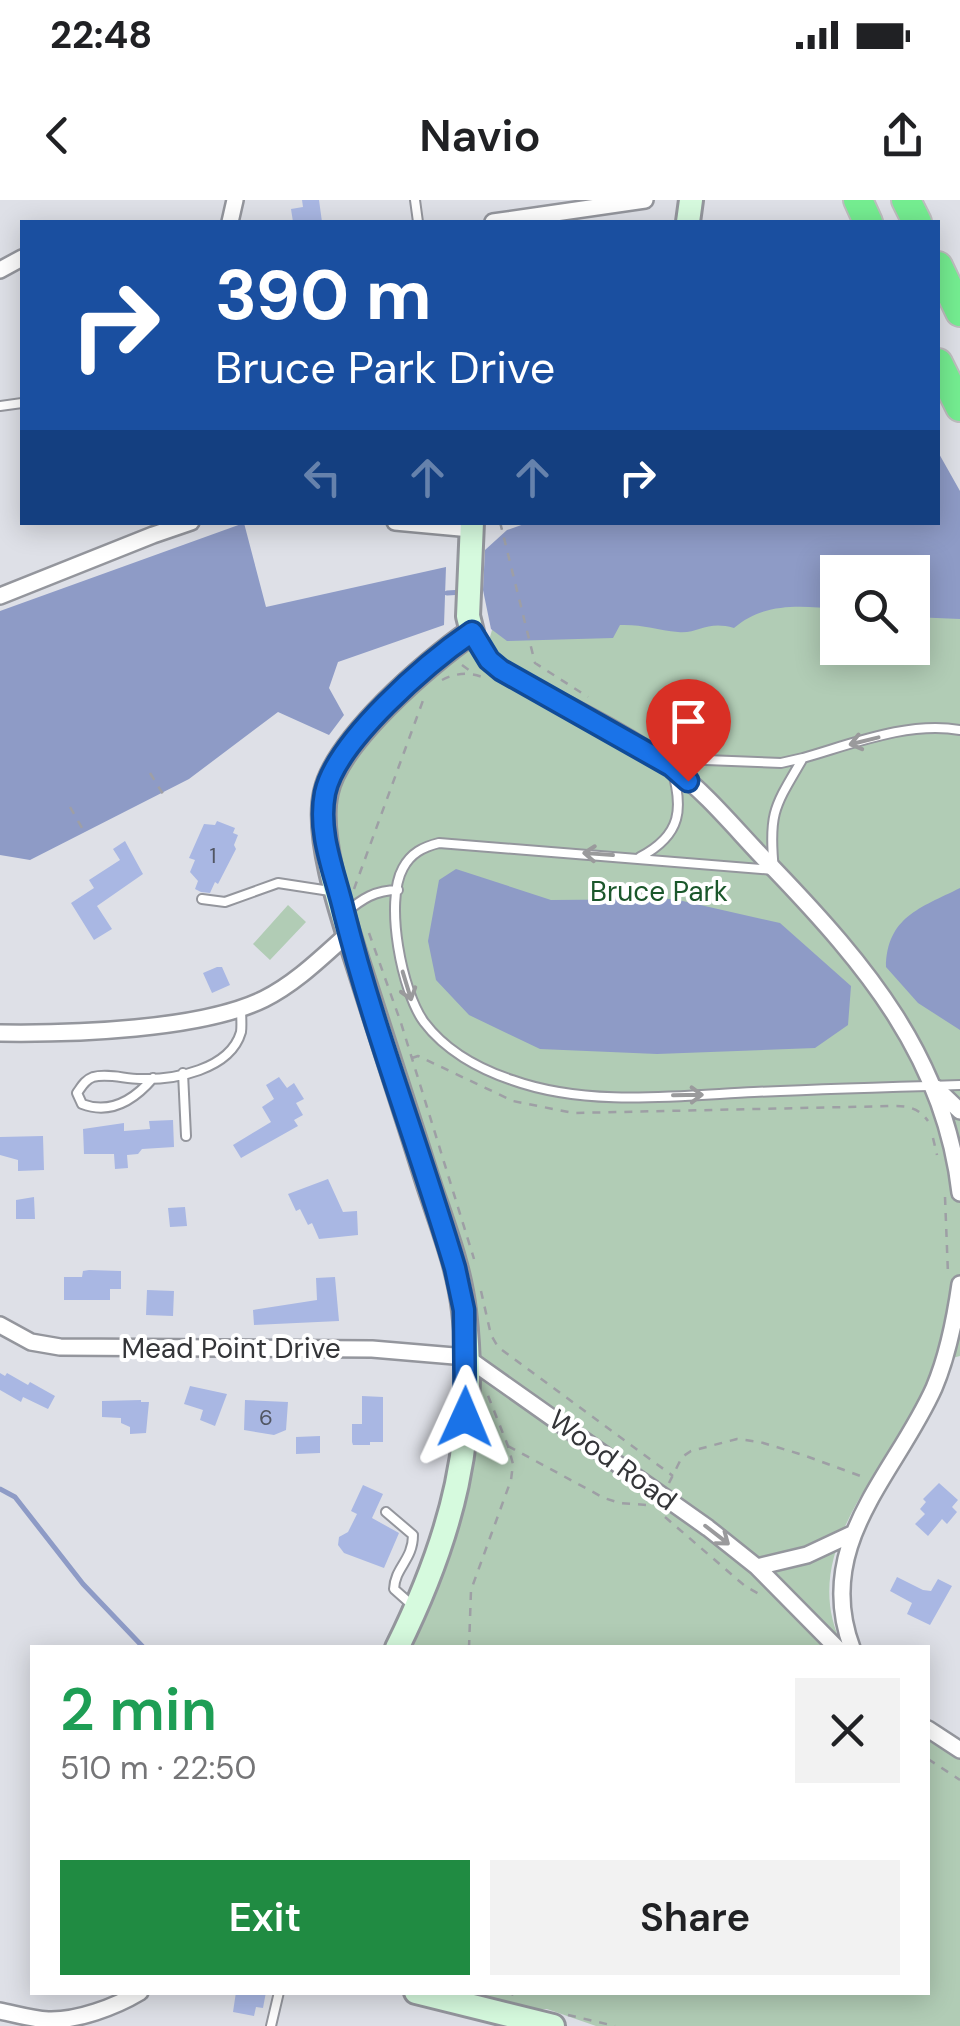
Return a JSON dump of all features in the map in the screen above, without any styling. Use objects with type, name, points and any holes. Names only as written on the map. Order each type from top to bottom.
[{"type":"highway","points":[[940,271],[960,312]]},
{"type":"highway","points":[[940,368],[960,407]]},
{"type":"main road","points":[[398,1645],[436,1563],[454,1505],[463,1451],[464,1310],[455,1268],[325,841],[323,817],[334,768],[348,746],[470,624],[472,526]]},
{"type":"main road","points":[[428,1995],[552,2026]]},
{"type":"street","points":[[501,220],[564,205],[645,200]]},
{"type":"street","points":[[0,596],[183,525]]},
{"type":"street","points":[[470,624],[489,660],[501,670],[671,766],[832,931],[908,1034],[933,1086],[944,1112],[952,1195]]},
{"type":"street","points":[[0,1034],[172,1024],[241,1008],[280,989],[347,911]]},
{"type":"street","points":[[933,1086],[960,1111]]},
{"type":"street","points":[[851,1645],[842,1614],[840,1581],[854,1533],[924,1407],[938,1372],[952,1332],[954,1286]]},
{"type":"street","name":"Mead Point Drive","points":[[0,1325],[30,1342],[60,1347],[372,1348],[466,1357]]},
{"type":"street","name":"Wood Road","points":[[466,1357],[578,1433],[757,1567],[834,1645]]},
{"type":"street","points":[[938,1372],[960,1361]]},
{"type":"street","points":[[757,1567],[807,1556],[854,1533]]},
{"type":"street","points":[[930,1730],[960,1750]]},
{"type":"street","points":[[0,2011],[48,2020],[90,2012],[132,1995]]},
{"type":"lane","points":[[640,857],[668,840],[679,809],[671,766],[680,759],[781,763],[902,732],[960,730]]},
{"type":"lane","points":[[803,758],[778,797],[772,819],[774,870],[439,843],[425,846],[411,856],[400,872],[398,890],[396,925],[404,983],[412,1002],[438,1039],[479,1066],[539,1088],[601,1096],[960,1085]]},
{"type":"lane","points":[[202,900],[225,902],[278,883],[347,911],[382,890],[398,890]]},
{"type":"lane","points":[[153,1078],[134,1100],[115,1106],[92,1108],[82,1104],[78,1094],[84,1082],[96,1076],[153,1078],[217,1062],[231,1051],[241,1031],[241,1008]]},
{"type":"lane","points":[[183,1073],[186,1136]]},
{"type":"lane","points":[[386,1512],[412,1535],[410,1558],[394,1580],[394,1589],[399,1597],[416,1607]]},
{"type":"lane","points":[[271,2026],[278,1995]]},
{"type":"path","points":[[501,525],[535,663],[589,697]]},
{"type":"path","points":[[462,665],[500,685]]},
{"type":"path","points":[[440,681],[474,674]]},
{"type":"path","points":[[426,693],[347,911],[376,950],[474,1260]]},
{"type":"path","points":[[150,772],[162,794]]},
{"type":"path","points":[[70,808],[85,833]]},
{"type":"path","points":[[412,1058],[418,1056],[512,1101],[573,1114],[893,1106],[914,1108],[928,1120]]},
{"type":"path","points":[[933,1140],[938,1159]]},
{"type":"path","points":[[952,1195],[954,1286]]},
{"type":"path","points":[[478,1276],[491,1335],[498,1348],[673,1476]]},
{"type":"path","points":[[469,1645],[471,1590],[511,1480],[513,1464],[486,1392]]},
{"type":"path","points":[[667,1487],[682,1457],[737,1439],[803,1455],[866,1478],[873,1467]]},
{"type":"path","points":[[508,1446],[604,1498],[620,1504],[654,1506]]},
{"type":"path","points":[[513,1464],[524,1456]]},
{"type":"path","points":[[658,1512],[745,1586],[769,1600]]},
{"type":"path","points":[[930,1760],[960,1780]]},
{"type":"green space","name":"Bruce Park","points":[[960,502],[960,1356],[937,1362],[911,1417],[857,1502],[844,1530],[829,1587],[832,1617],[842,1645],[405,1645],[441,1570],[472,1337],[360,939],[347,879],[337,855],[331,809],[350,755],[445,662],[490,637],[496,616],[924,525],[940,525],[940,520]]},
{"type":"green space","points":[[288,905],[306,922],[270,960],[253,944]]},
{"type":"green space","points":[[930,1739],[960,1758],[960,2026],[596,2026],[547,2009],[511,2009],[451,1995],[930,1995]]},
{"type":"water","points":[[940,456],[960,491],[960,619],[930,618],[930,555],[820,555],[820,608],[770,610],[734,628],[710,626],[678,632],[620,625],[613,638],[507,641],[491,629],[483,590],[485,550],[507,530],[521,525],[940,525]]},
{"type":"water","points":[[238,525],[245,525],[266,607],[446,567],[444,625],[338,662],[329,688],[344,715],[329,735],[278,712],[189,779],[30,860],[0,855],[0,611]]},
{"type":"water","points":[[456,869],[551,900],[674,899],[780,923],[851,986],[848,1025],[815,1048],[657,1054],[540,1049],[469,1015],[436,980],[428,941],[439,880]]},
{"type":"water","points":[[960,888],[960,1030],[918,1003],[886,967],[892,936],[899,925],[919,909]]},
{"type":"building","points":[[302,200],[319,200],[322,220],[293,220],[291,209],[303,207]]},
{"type":"building","points":[[217,821],[235,828],[236,849],[218,884],[215,882],[210,893],[201,892],[195,889],[198,881],[190,872],[195,860],[189,858],[204,824],[215,825]]},
{"type":"building","points":[[125,841],[143,874],[97,906],[112,929],[94,940],[71,903],[94,888],[89,880],[120,860],[113,849]]},
{"type":"building","points":[[222,967],[230,985],[212,993],[203,973]]},
{"type":"building","points":[[279,1077],[287,1088],[294,1083],[304,1099],[296,1103],[303,1115],[294,1120],[298,1126],[241,1158],[233,1145],[271,1122],[262,1107],[274,1099],[266,1085]]},
{"type":"building","points":[[173,1120],[174,1147],[142,1149],[138,1154],[127,1155],[128,1168],[115,1169],[114,1154],[84,1154],[83,1129],[124,1123],[124,1131],[150,1129],[149,1121]]},
{"type":"building","points":[[43,1136],[44,1170],[18,1171],[18,1160],[0,1155],[0,1137]]},
{"type":"building","points":[[328,1179],[343,1212],[357,1211],[358,1235],[319,1239],[312,1223],[308,1225],[300,1209],[296,1211],[288,1194]]},
{"type":"building","points":[[34,1197],[35,1219],[16,1219],[16,1200]]},
{"type":"building","points":[[185,1207],[187,1226],[170,1227],[168,1208]]},
{"type":"building","points":[[83,1271],[121,1271],[121,1289],[110,1289],[110,1300],[64,1300],[64,1277],[82,1277]]},
{"type":"building","points":[[335,1277],[339,1321],[254,1325],[253,1310],[317,1300],[316,1278]]},
{"type":"building","points":[[147,1290],[174,1291],[173,1316],[146,1315]]},
{"type":"building","points":[[0,1373],[28,1385],[30,1382],[55,1396],[48,1409],[23,1397],[21,1402],[0,1390]]},
{"type":"building","points":[[190,1386],[227,1394],[215,1426],[200,1420],[203,1410],[184,1404]]},
{"type":"building","points":[[362,1396],[383,1397],[383,1442],[353,1445],[352,1424],[362,1424]]},
{"type":"building","points":[[245,1400],[288,1402],[286,1430],[274,1435],[244,1430]]},
{"type":"building","points":[[102,1401],[149,1402],[146,1433],[130,1434],[130,1427],[121,1423],[121,1418],[102,1417]]},
{"type":"building","points":[[320,1436],[320,1453],[296,1454],[296,1437]]},
{"type":"building","points":[[939,1483],[958,1500],[952,1507],[957,1512],[947,1524],[942,1519],[928,1536],[915,1524],[925,1514],[920,1509],[926,1502],[923,1499]]},
{"type":"building","points":[[363,1485],[383,1494],[372,1518],[399,1533],[384,1568],[344,1553],[338,1545],[339,1537],[348,1532],[357,1514],[351,1511]]},
{"type":"building","points":[[897,1577],[923,1590],[931,1591],[938,1579],[952,1586],[930,1625],[907,1614],[912,1603],[890,1591]]},
{"type":"building","points":[[236,1995],[265,1995],[263,2008],[256,2007],[254,2016],[233,2012]]},
{"type":"waterway","points":[[447,593],[464,592]]},
{"type":"waterway","points":[[0,1489],[15,1497],[83,1584],[141,1645]]},
{"type":"route","points":[[465,1417],[464,1310],[455,1268],[349,934],[325,841],[326,792],[334,768],[348,746],[437,658],[472,632],[489,660],[501,670],[671,766],[688,781]]}]
